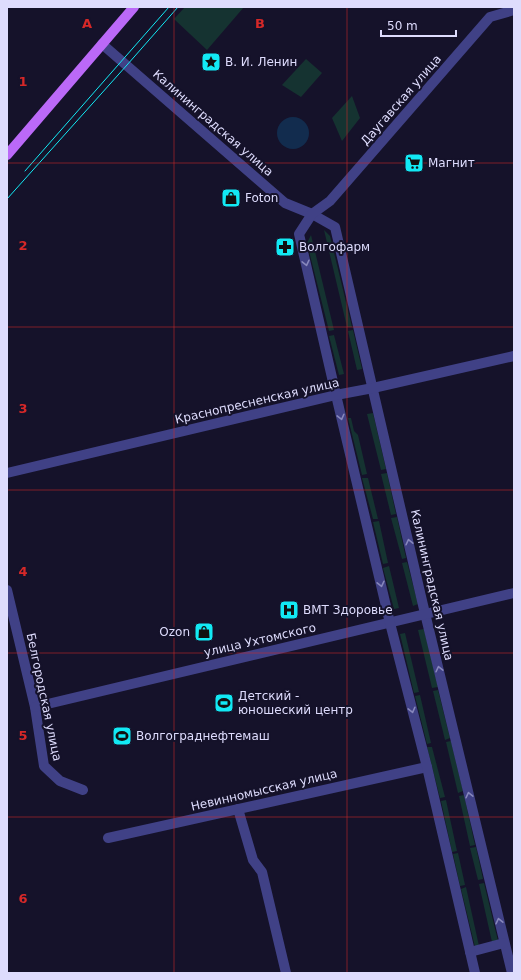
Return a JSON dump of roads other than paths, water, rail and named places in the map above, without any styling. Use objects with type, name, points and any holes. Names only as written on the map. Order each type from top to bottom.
[{"type":"main road","points":[[7,155],[134,7]]},
{"type":"street","name":"Даугавская улица","points":[[312,214],[330,202],[490,17],[514,10]]},
{"type":"street","name":"Калининградская улица","points":[[102,44],[285,203],[312,214],[335,228],[425,614],[512,973]]},
{"type":"street","points":[[312,214],[299,234],[390,623],[427,767],[475,973]]},
{"type":"street","name":"Краснопресненская улица","points":[[7,474],[336,395],[514,356]]},
{"type":"street","name":"Белгородская улица","points":[[7,590],[35,707],[44,766],[60,781],[83,790]]},
{"type":"street","name":"улица Ухтомского","points":[[35,707],[514,593]]},
{"type":"street","name":"Невинномысская улица","points":[[108,838],[427,767]]},
{"type":"street","points":[[238,809],[253,860],[262,872],[286,973]]},
{"type":"street","points":[[470,952],[504,943]]},
{"type":"water","points":[[290,117],[296,117],[306,124],[309,133],[308,139],[302,146],[296,149],[290,149],[280,142],[277,136],[277,130],[284,120]]},
{"type":"tram line","points":[[25,171],[169,7]]},
{"type":"tram line","points":[[7,199],[178,7]]},
{"type":"place","name":"В. И. Ленин","points":[[211,62]]},
{"type":"place","name":"Магнит","points":[[414,163]]},
{"type":"place","name":"Foton","points":[[231,198]]},
{"type":"place","name":"Волгофарм","points":[[285,247]]},
{"type":"place","name":"ВМТ Здоровье","points":[[289,610]]},
{"type":"place","name":"Ozon","points":[[204,632]]},
{"type":"place","name":"Детский - юношеский центр","points":[[224,703]]},
{"type":"place","name":"Волгограднефтемаш","points":[[122,736]]}]
